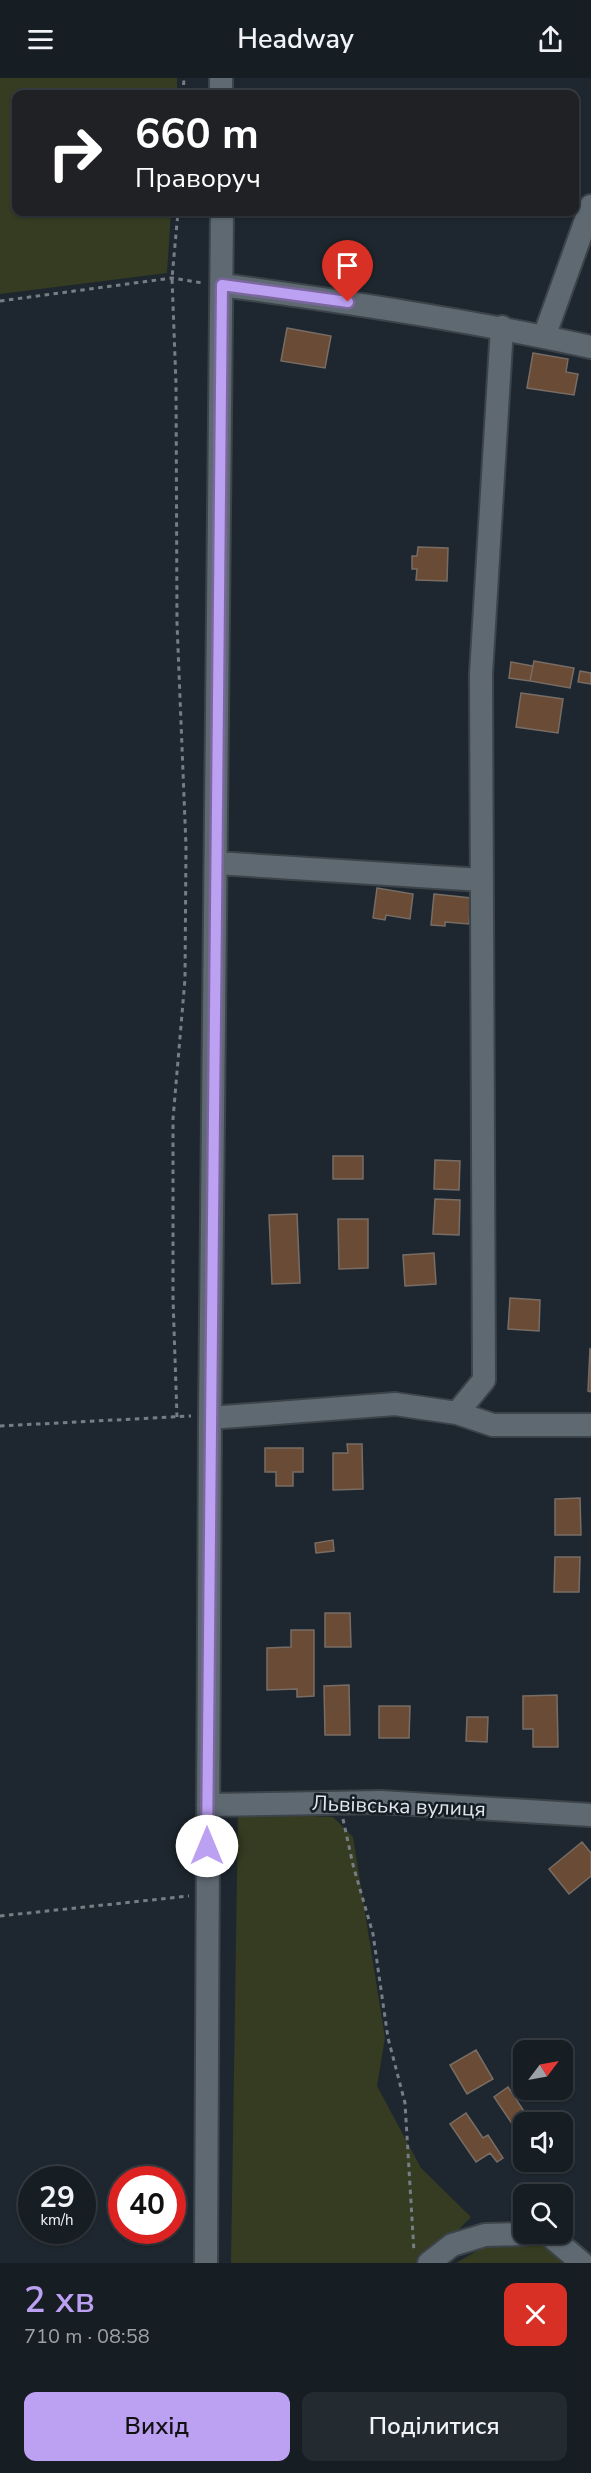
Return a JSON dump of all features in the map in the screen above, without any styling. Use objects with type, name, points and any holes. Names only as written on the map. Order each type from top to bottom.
[{"type":"street","points":[[544,337],[591,206]]},
{"type":"street","points":[[206,2263],[210,1418],[222,216]]},
{"type":"street","points":[[222,285],[369,304],[502,327],[591,347]]},
{"type":"street","points":[[457,1413],[484,1380],[481,674],[502,327]]},
{"type":"street","points":[[216,863],[482,880]]},
{"type":"street","points":[[210,1418],[395,1404],[457,1413],[493,1425],[591,1425]]},
{"type":"street","name":"Львівська вулиця","points":[[208,1805],[381,1802],[591,1815]]},
{"type":"street","points":[[421,2258],[484,2235],[513,2234]]},
{"type":"street","points":[[560,2244],[582,2263]]},
{"type":"path","points":[[177,1417],[173,1299],[173,1119],[185,979],[186,846],[177,623],[176,384],[172,278],[178,216]]},
{"type":"path","points":[[0,301],[172,278],[222,285]]},
{"type":"path","points":[[0,1426],[192,1415],[210,1418]]},
{"type":"path","points":[[339,1803],[353,1865],[373,1934],[387,2037],[405,2103],[421,2258]]},
{"type":"path","points":[[0,1916],[192,1896],[207,1897]]},
{"type":"green space","points":[[0,78],[177,78],[177,90],[12,90],[12,216],[171,216],[167,273],[0,294]]},
{"type":"green space","points":[[238,1813],[333,1817],[353,1837],[385,2038],[377,2086],[421,2168],[471,2217],[426,2263],[231,2263]]},
{"type":"green space","points":[[491,2243],[546,2244],[567,2263],[456,2263]]},
{"type":"building","points":[[287,328],[331,336],[325,368],[281,361]]},
{"type":"building","points":[[533,353],[568,359],[566,372],[578,374],[574,395],[527,388]]},
{"type":"building","points":[[418,547],[448,548],[447,581],[416,580],[417,569],[412,569],[412,556],[417,556]]},
{"type":"building","points":[[534,661],[574,668],[570,688],[530,681]]},
{"type":"building","points":[[511,662],[533,666],[530,681],[509,678]]},
{"type":"building","points":[[580,671],[591,673],[591,684],[578,682]]},
{"type":"building","points":[[521,693],[563,699],[558,733],[516,727]]},
{"type":"building","points":[[377,888],[413,894],[410,919],[386,915],[385,920],[373,918]]},
{"type":"building","points":[[434,894],[471,898],[469,924],[445,922],[445,926],[431,925]]},
{"type":"building","points":[[333,1156],[363,1156],[363,1179],[333,1179]]},
{"type":"building","points":[[435,1160],[460,1161],[459,1190],[434,1189]]},
{"type":"building","points":[[435,1199],[460,1200],[459,1235],[433,1234]]},
{"type":"building","points":[[297,1214],[300,1283],[272,1284],[269,1215]]},
{"type":"building","points":[[338,1219],[368,1219],[368,1268],[339,1269]]},
{"type":"building","points":[[434,1253],[436,1284],[405,1286],[403,1255]]},
{"type":"building","points":[[510,1298],[540,1300],[539,1331],[508,1329]]},
{"type":"building","points":[[591,1350],[591,1392],[588,1391]]},
{"type":"building","points":[[347,1444],[362,1444],[363,1489],[333,1490],[333,1453],[348,1453]]},
{"type":"building","points":[[265,1448],[303,1448],[303,1472],[293,1472],[293,1486],[276,1486],[276,1472],[265,1472]]},
{"type":"building","points":[[580,1498],[581,1535],[555,1535],[555,1499]]},
{"type":"building","points":[[333,1540],[334,1551],[316,1553],[315,1543]]},
{"type":"building","points":[[555,1557],[580,1557],[579,1592],[554,1592]]},
{"type":"building","points":[[325,1613],[350,1613],[351,1647],[325,1647]]},
{"type":"building","points":[[291,1630],[314,1630],[314,1696],[297,1697],[297,1689],[267,1690],[267,1648],[291,1647]]},
{"type":"building","points":[[349,1685],[350,1735],[325,1735],[324,1686]]},
{"type":"building","points":[[557,1695],[558,1747],[533,1747],[533,1729],[523,1729],[523,1696]]},
{"type":"building","points":[[379,1706],[410,1706],[409,1738],[379,1738]]},
{"type":"building","points":[[467,1717],[488,1717],[487,1742],[466,1741]]},
{"type":"building","points":[[582,1842],[591,1853],[591,1876],[569,1894],[549,1869]]},
{"type":"building","points":[[476,2050],[493,2079],[467,2094],[450,2065]]},
{"type":"building","points":[[508,2087],[513,2095],[513,2100],[517,2100],[524,2112],[513,2112],[513,2125],[494,2097]]},
{"type":"building","points":[[466,2113],[483,2138],[488,2135],[503,2158],[497,2162],[490,2153],[476,2162],[450,2124]]},
{"type":"route","points":[[207,1846],[222,285],[348,302]]}]
